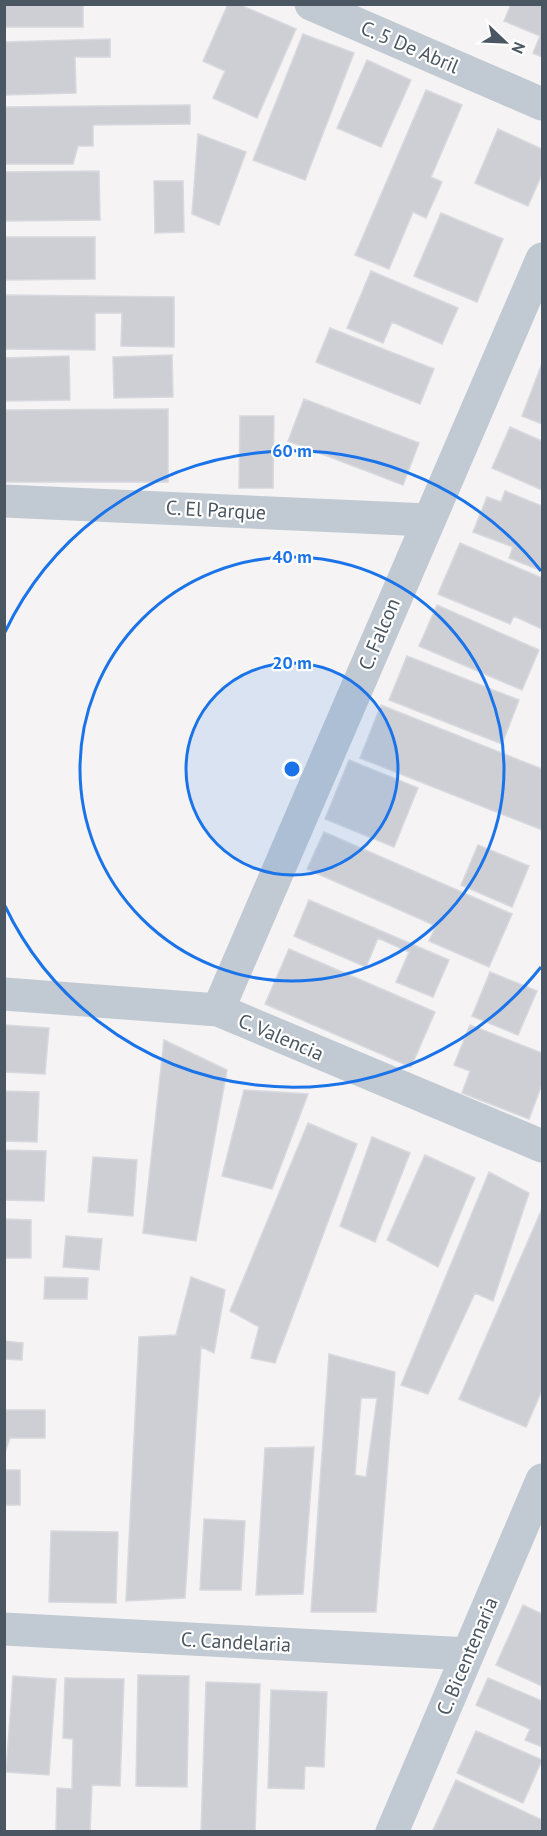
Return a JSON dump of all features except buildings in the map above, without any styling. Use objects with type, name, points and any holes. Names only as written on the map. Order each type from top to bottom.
[{"type":"street","name":"C. 5 De Abril","points":[[311,4],[543,104]]},
{"type":"street","name":"C. Falcon","points":[[218,1010],[543,258]]},
{"type":"street","name":"C. El Parque","points":[[4,501],[428,520]]},
{"type":"street","name":"C. Valencia","points":[[4,994],[218,1010],[543,1146]]},
{"type":"street","name":"C. Bicentenaria","points":[[392,1832],[543,1480]]},
{"type":"street","name":"C. Candelaria","points":[[4,1629],[468,1654]]}]
